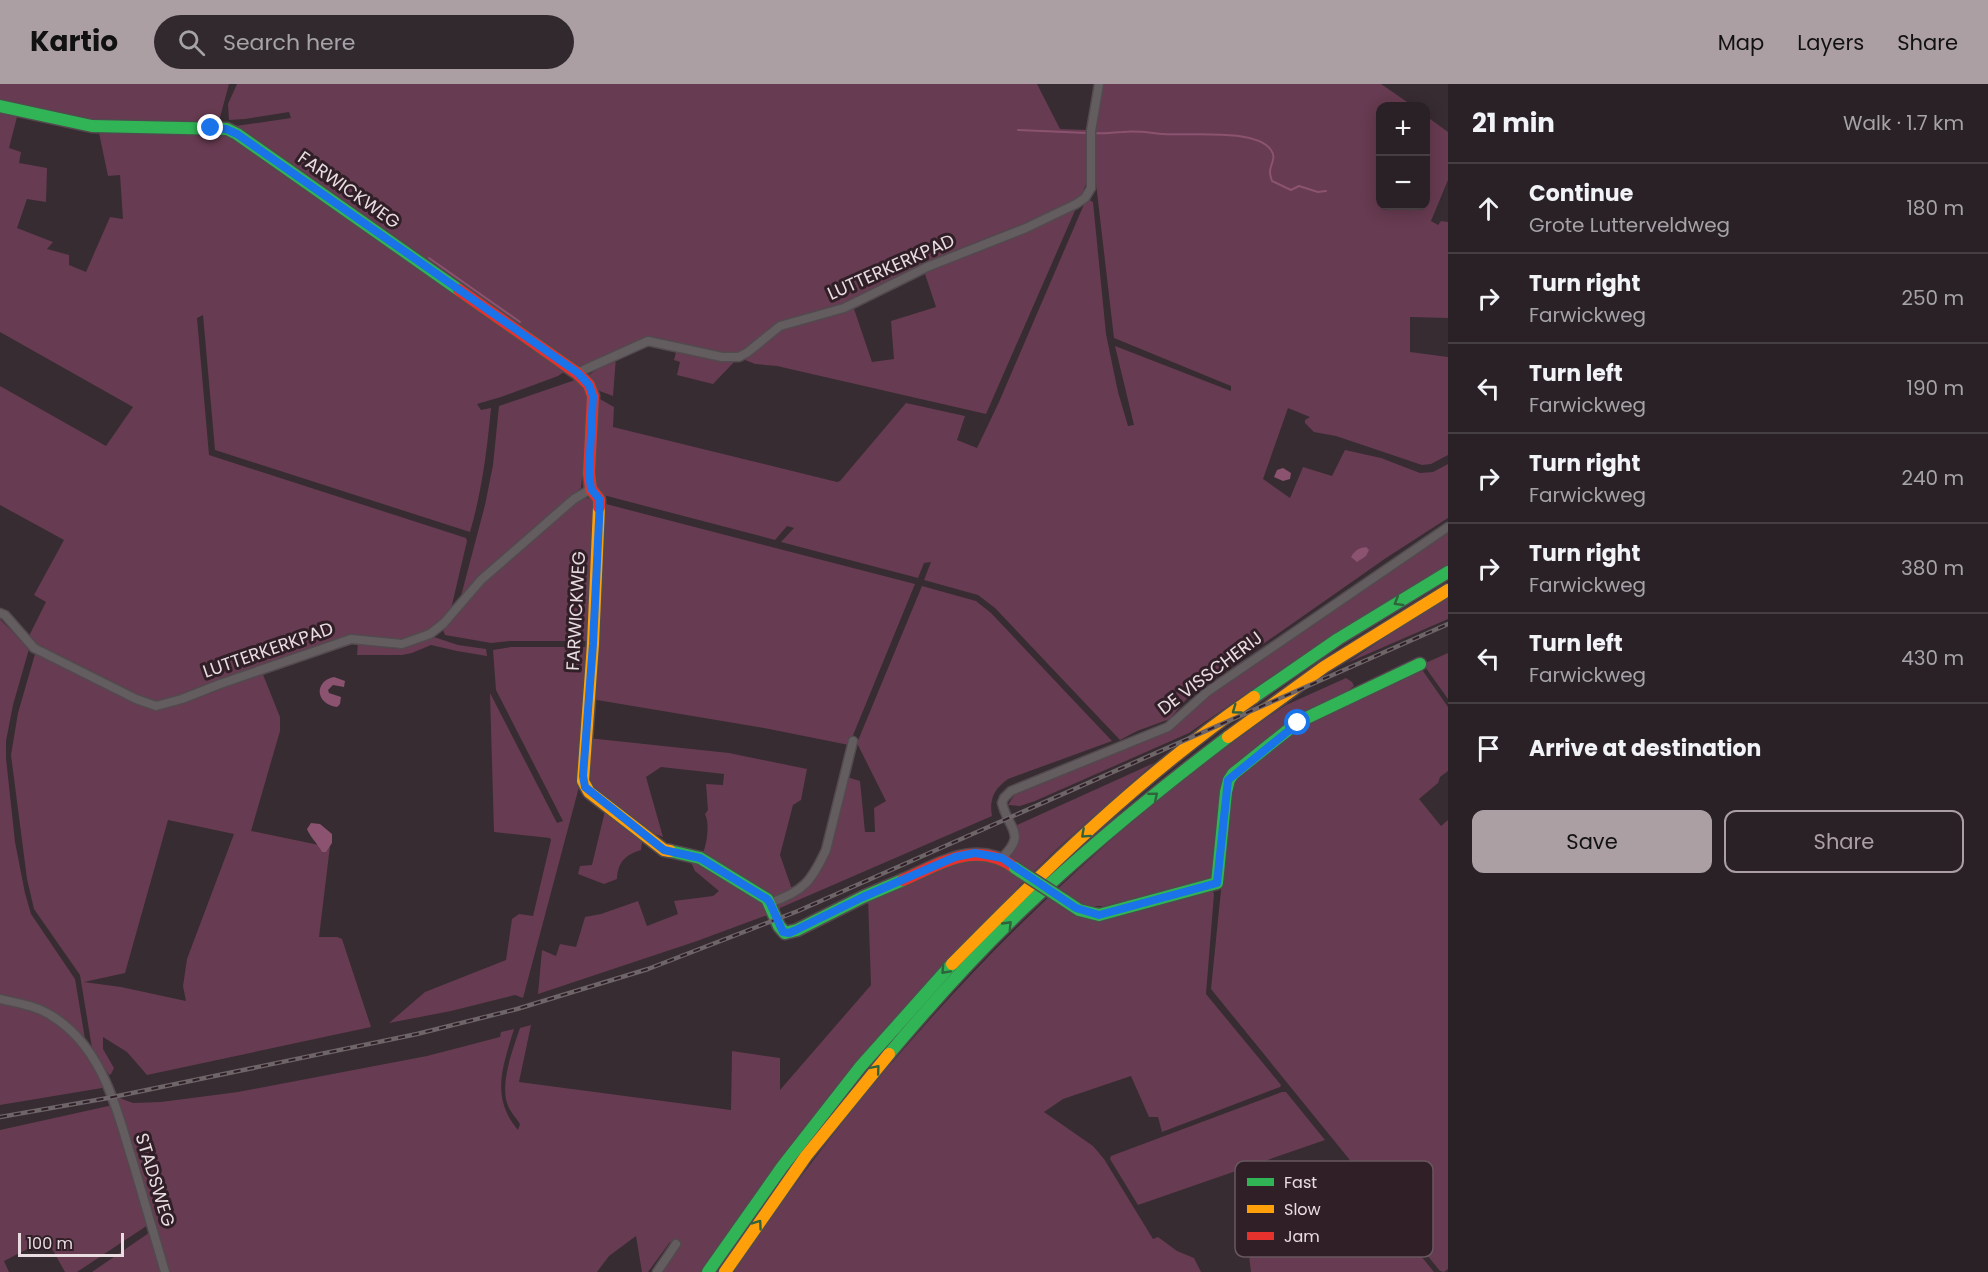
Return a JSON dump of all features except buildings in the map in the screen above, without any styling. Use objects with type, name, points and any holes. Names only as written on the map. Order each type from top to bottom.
[{"type":"main road","name":"FARWICKWEG","points":[[0,106],[92,126],[211,128],[226,129],[237,134],[578,373],[589,385],[593,396],[589,472],[591,489],[600,500],[593,644],[583,776],[585,787],[664,850],[700,858],[770,903]]},
{"type":"main road","points":[[708,1272],[777,1173],[850,1077],[918,999],[1029,884],[1146,781],[1234,712],[1344,635],[1448,572]]},
{"type":"main road","points":[[725,1272],[786,1183],[877,1067],[930,1006],[1031,902],[1215,745],[1369,636],[1448,590]]},
{"type":"main road","points":[[770,903],[780,929],[789,933],[863,897],[955,857],[975,853],[1002,858],[1079,910],[1099,915],[1217,883],[1227,785],[1233,774],[1312,714],[1420,664]]},
{"type":"street","name":"LUTTERKERKPAD","points":[[578,373],[648,341],[722,357],[739,357],[780,326],[844,308],[927,267],[1026,228],[1085,198],[1091,188],[1091,131],[1099,84]]},
{"type":"street","name":"LUTTERKERKPAD","points":[[0,613],[5,615],[34,648],[136,699],[156,706],[182,699],[351,639],[402,644],[429,634],[444,623],[481,580],[574,499],[591,489]]},
{"type":"street","name":"DE VISSCHERIJ","points":[[1002,858],[1015,842],[1014,833],[1002,803],[1011,791],[1173,724],[1207,692],[1448,527]]},
{"type":"street","points":[[770,903],[805,886],[818,867],[825,850],[854,741]]},
{"type":"street","name":"STADSWEG","points":[[0,999],[42,1010],[64,1024],[97,1064],[113,1097],[165,1272]]},
{"type":"street","points":[[657,1272],[676,1244]]},
{"type":"shaded area","points":[[0,84],[229,84],[219,121],[216,123],[112,123],[0,103]]},
{"type":"shaded area","points":[[237,84],[1037,84],[1060,129],[1089,130],[1090,174],[1081,196],[1035,219],[926,262],[838,306],[778,323],[743,352],[733,355],[654,337],[638,340],[579,370],[236,126],[291,118],[289,112],[229,120],[228,104]]},
{"type":"shaded area","points":[[1104,84],[1381,84],[1407,102],[1376,102],[1376,210],[1430,210],[1430,119],[1448,132],[1448,180],[1431,221],[1438,225],[1441,221],[1448,222],[1448,318],[1410,317],[1410,352],[1448,357],[1448,455],[1431,464],[1422,465],[1336,436],[1314,432],[1305,423],[1305,420],[1310,417],[1288,408],[1263,479],[1290,498],[1303,467],[1332,476],[1345,450],[1381,458],[1420,473],[1433,472],[1448,464],[1448,518],[1386,558],[1189,696],[1170,719],[1120,740],[995,608],[978,595],[924,580],[931,562],[924,563],[918,578],[781,542],[794,528],[787,526],[775,540],[588,491],[598,398],[614,407],[613,427],[837,482],[906,403],[965,416],[957,440],[977,448],[1085,202],[1089,200],[1093,202],[1106,334],[1118,392],[1128,426],[1134,425],[1115,346],[1231,391],[1231,386],[1114,338],[1095,175],[1094,139]]},
{"type":"shaded area","points":[[0,109],[18,113],[9,148],[21,152],[19,163],[47,168],[46,202],[27,199],[17,228],[53,242],[47,249],[69,255],[69,265],[86,272],[110,217],[123,219],[120,175],[108,176],[98,128],[226,131],[564,366],[564,372],[558,376],[477,404],[481,410],[491,408],[484,470],[470,532],[215,450],[203,315],[197,318],[209,455],[466,538],[451,609],[434,628],[413,637],[400,639],[361,637],[156,704],[38,647],[28,638],[46,602],[34,595],[64,540],[0,505],[0,386],[106,446],[133,407],[0,332]]},
{"type":"shaded area","points":[[1077,206],[986,414],[745,360],[778,331],[853,306],[872,362],[894,359],[891,321],[936,307],[924,271]]},
{"type":"shaded area","points":[[677,348],[734,362],[713,384],[677,375],[680,362],[674,360]]},
{"type":"shaded area","points":[[616,357],[613,396],[597,390],[587,376]]},
{"type":"shaded area","points":[[578,379],[589,397],[581,488],[485,571],[461,596],[493,465],[499,406]]},
{"type":"shaded area","points":[[1283,468],[1291,473],[1290,479],[1283,481],[1274,477],[1277,470]]},
{"type":"shaded area","points":[[582,497],[598,500],[589,641],[491,643],[445,635],[443,630],[476,590]]},
{"type":"shaded area","points":[[606,504],[915,584],[849,745],[764,728],[591,699]]},
{"type":"shaded area","points":[[1448,530],[1448,565],[1295,660],[1189,733],[1035,801],[1020,806],[1008,805],[1017,791],[1170,729],[1205,697]]},
{"type":"shaded area","points":[[1366,547],[1369,550],[1366,556],[1357,562],[1351,557],[1357,550]]},
{"type":"shaded area","points":[[922,586],[976,601],[991,613],[1112,741],[1008,779],[994,795],[991,804],[992,816],[780,908],[778,914],[775,906],[810,884],[847,777],[860,781],[865,832],[875,832],[874,808],[886,801],[857,743]]},
{"type":"shaded area","points":[[1448,598],[1448,619],[1347,663],[1405,624]]},
{"type":"shaded area","points":[[0,619],[29,649],[13,705],[6,741],[15,842],[25,893],[31,914],[75,979],[85,1039],[26,1002],[0,995]]},
{"type":"shaded area","points":[[431,636],[458,645],[486,649],[487,656],[431,645],[402,655],[357,655],[358,643],[403,648]]},
{"type":"shaded area","points":[[511,647],[589,647],[579,787],[523,998],[515,995],[389,1023],[425,992],[506,960],[512,919],[519,914],[533,916],[551,840],[550,838],[494,832],[490,693],[557,823],[563,821],[496,690],[493,650]]},
{"type":"shaded area","points":[[1448,653],[1448,699],[1423,664]]},
{"type":"shaded area","points":[[35,654],[156,710],[197,699],[262,672],[280,717],[280,731],[251,831],[319,845],[321,850],[330,846],[319,937],[342,939],[371,1027],[147,1075],[127,1052],[103,1037],[103,1049],[114,1068],[109,1075],[92,1048],[80,975],[34,909],[27,879],[11,755],[18,713]],"holes":[[[168,820],[234,834],[187,959],[183,986],[186,1001],[121,987],[84,982],[125,973]]]},
{"type":"shaded area","points":[[1416,669],[1423,671],[1448,707],[1448,771],[1419,799],[1441,826],[1448,820],[1448,1269],[1444,1272],[1440,1271],[1429,1257],[1433,1257],[1433,1161],[1351,1161],[1211,989],[1232,781],[1302,722]]},
{"type":"shaded area","points":[[334,677],[345,681],[344,687],[333,685],[328,690],[329,693],[341,697],[337,707],[324,702],[320,692],[323,683]]},
{"type":"shaded area","points":[[1346,678],[1354,686],[1342,695],[1302,713],[1229,773],[1216,878],[1104,906],[1085,906],[1086,916],[1212,889],[1214,894],[1206,994],[1281,1085],[1162,1132],[1158,1117],[1149,1117],[1131,1076],[1063,1099],[1044,1112],[1093,1146],[1104,1159],[1153,1239],[1158,1237],[1177,1251],[1194,1258],[1201,1272],[734,1272],[778,1208],[873,1085],[976,969],[1031,914],[1087,861],[1206,762],[1286,705]]},
{"type":"shaded area","points":[[588,738],[729,753],[807,769],[801,800],[793,805],[780,855],[793,892],[774,900],[703,853],[708,828],[705,814],[708,810],[706,784],[723,785],[724,774],[661,767],[646,777],[663,837],[650,832],[585,783]]},
{"type":"shaded area","points":[[1154,763],[1059,847],[1020,885],[702,1272],[660,1272],[677,1246],[670,1242],[648,1272],[642,1272],[636,1236],[609,1256],[597,1272],[168,1272],[117,1097],[133,1103],[161,1102],[238,1092],[427,1056],[500,1037],[501,1032],[514,1029],[501,1081],[504,1106],[518,1130],[520,1124],[510,1110],[506,1099],[506,1079],[520,1028],[531,1025],[519,1082],[731,1110],[732,1051],[780,1058],[780,1090],[871,985],[868,898],[965,858],[992,860],[1019,877],[1010,859],[1017,840],[1015,826]]},
{"type":"shaded area","points":[[606,807],[643,835],[641,850],[623,860],[617,879],[604,884],[578,874],[580,866],[592,865]]},
{"type":"shaded area","points":[[311,823],[320,824],[332,834],[332,843],[326,852],[322,852],[308,832],[307,829]]},
{"type":"shaded area","points":[[686,852],[766,902],[773,917],[765,916],[538,994],[542,950],[556,956],[560,944],[576,947],[585,917],[638,901],[647,926],[678,914],[674,901],[713,896],[719,891],[695,871]]},
{"type":"shaded area","points":[[0,999],[42,1014],[61,1025],[86,1051],[108,1087],[0,1105]]},
{"type":"shaded area","points":[[1282,1092],[1286,1092],[1325,1140],[1265,1161],[1235,1161],[1235,1171],[1138,1205],[1110,1159],[1111,1156]]},
{"type":"shaded area","points":[[113,1105],[148,1225],[77,1272],[65,1272],[45,1240],[4,1261],[9,1272],[0,1272],[0,1130]]},
{"type":"shaded area","points":[[150,1232],[162,1272],[92,1272],[143,1237]]},
{"type":"shaded area","points":[[1249,1257],[1422,1257],[1434,1272],[1251,1272]]},
{"type":"waterway","points":[[1018,130],[1088,133]]},
{"type":"waterway","points":[[1095,133],[1138,131],[1251,138],[1263,143],[1273,153],[1270,172],[1272,181],[1291,190],[1299,186],[1318,192],[1326,191]]},
{"type":"waterway","points":[[429,258],[520,322]]},
{"type":"railway","points":[[0,1117],[108,1098],[417,1034],[517,1009],[648,969],[798,911],[1448,624]]},
{"type":"traffic: fast","points":[[0,106],[92,126],[227,129],[459,290]]},
{"type":"traffic: fast","points":[[1254,697],[1338,639],[1448,572]]},
{"type":"traffic: fast","points":[[1064,900],[1079,910],[1099,915],[1217,883],[1226,792],[1233,774],[1298,722],[1420,664]]},
{"type":"traffic: fast","points":[[889,1054],[970,962],[1047,887],[1123,820],[1228,737]]},
{"type":"traffic: fast","points":[[670,851],[700,858],[767,899],[779,926],[785,933],[797,930],[903,880]]},
{"type":"traffic: fast","points":[[1015,868],[1064,900]]},
{"type":"traffic: fast","points":[[708,1272],[782,1167],[861,1066],[952,964]]},
{"type":"traffic: slow","points":[[599,507],[593,644],[583,781],[589,792],[664,850],[670,851]]},
{"type":"traffic: slow","points":[[1228,737],[1324,667],[1448,590]]},
{"type":"traffic: slow","points":[[952,964],[1023,893],[1134,790],[1254,697]]},
{"type":"traffic: slow","points":[[725,1272],[806,1156],[889,1054]]},
{"type":"traffic: jam","points":[[459,290],[577,373],[589,385],[593,396],[589,473],[591,489],[599,499],[599,507]]},
{"type":"traffic: jam","points":[[903,880],[945,862],[973,855],[987,855],[1015,868]]},
{"type":"route","points":[[211,128],[226,129],[237,134],[578,373],[589,385],[594,403],[589,472],[591,489],[600,500],[591,680],[583,776],[585,787],[664,850],[689,854],[709,862],[767,899],[783,932],[789,933],[796,930],[830,912],[955,857],[975,853],[1002,858],[1076,908],[1090,914],[1107,914],[1217,883],[1228,780],[1298,723]]}]
